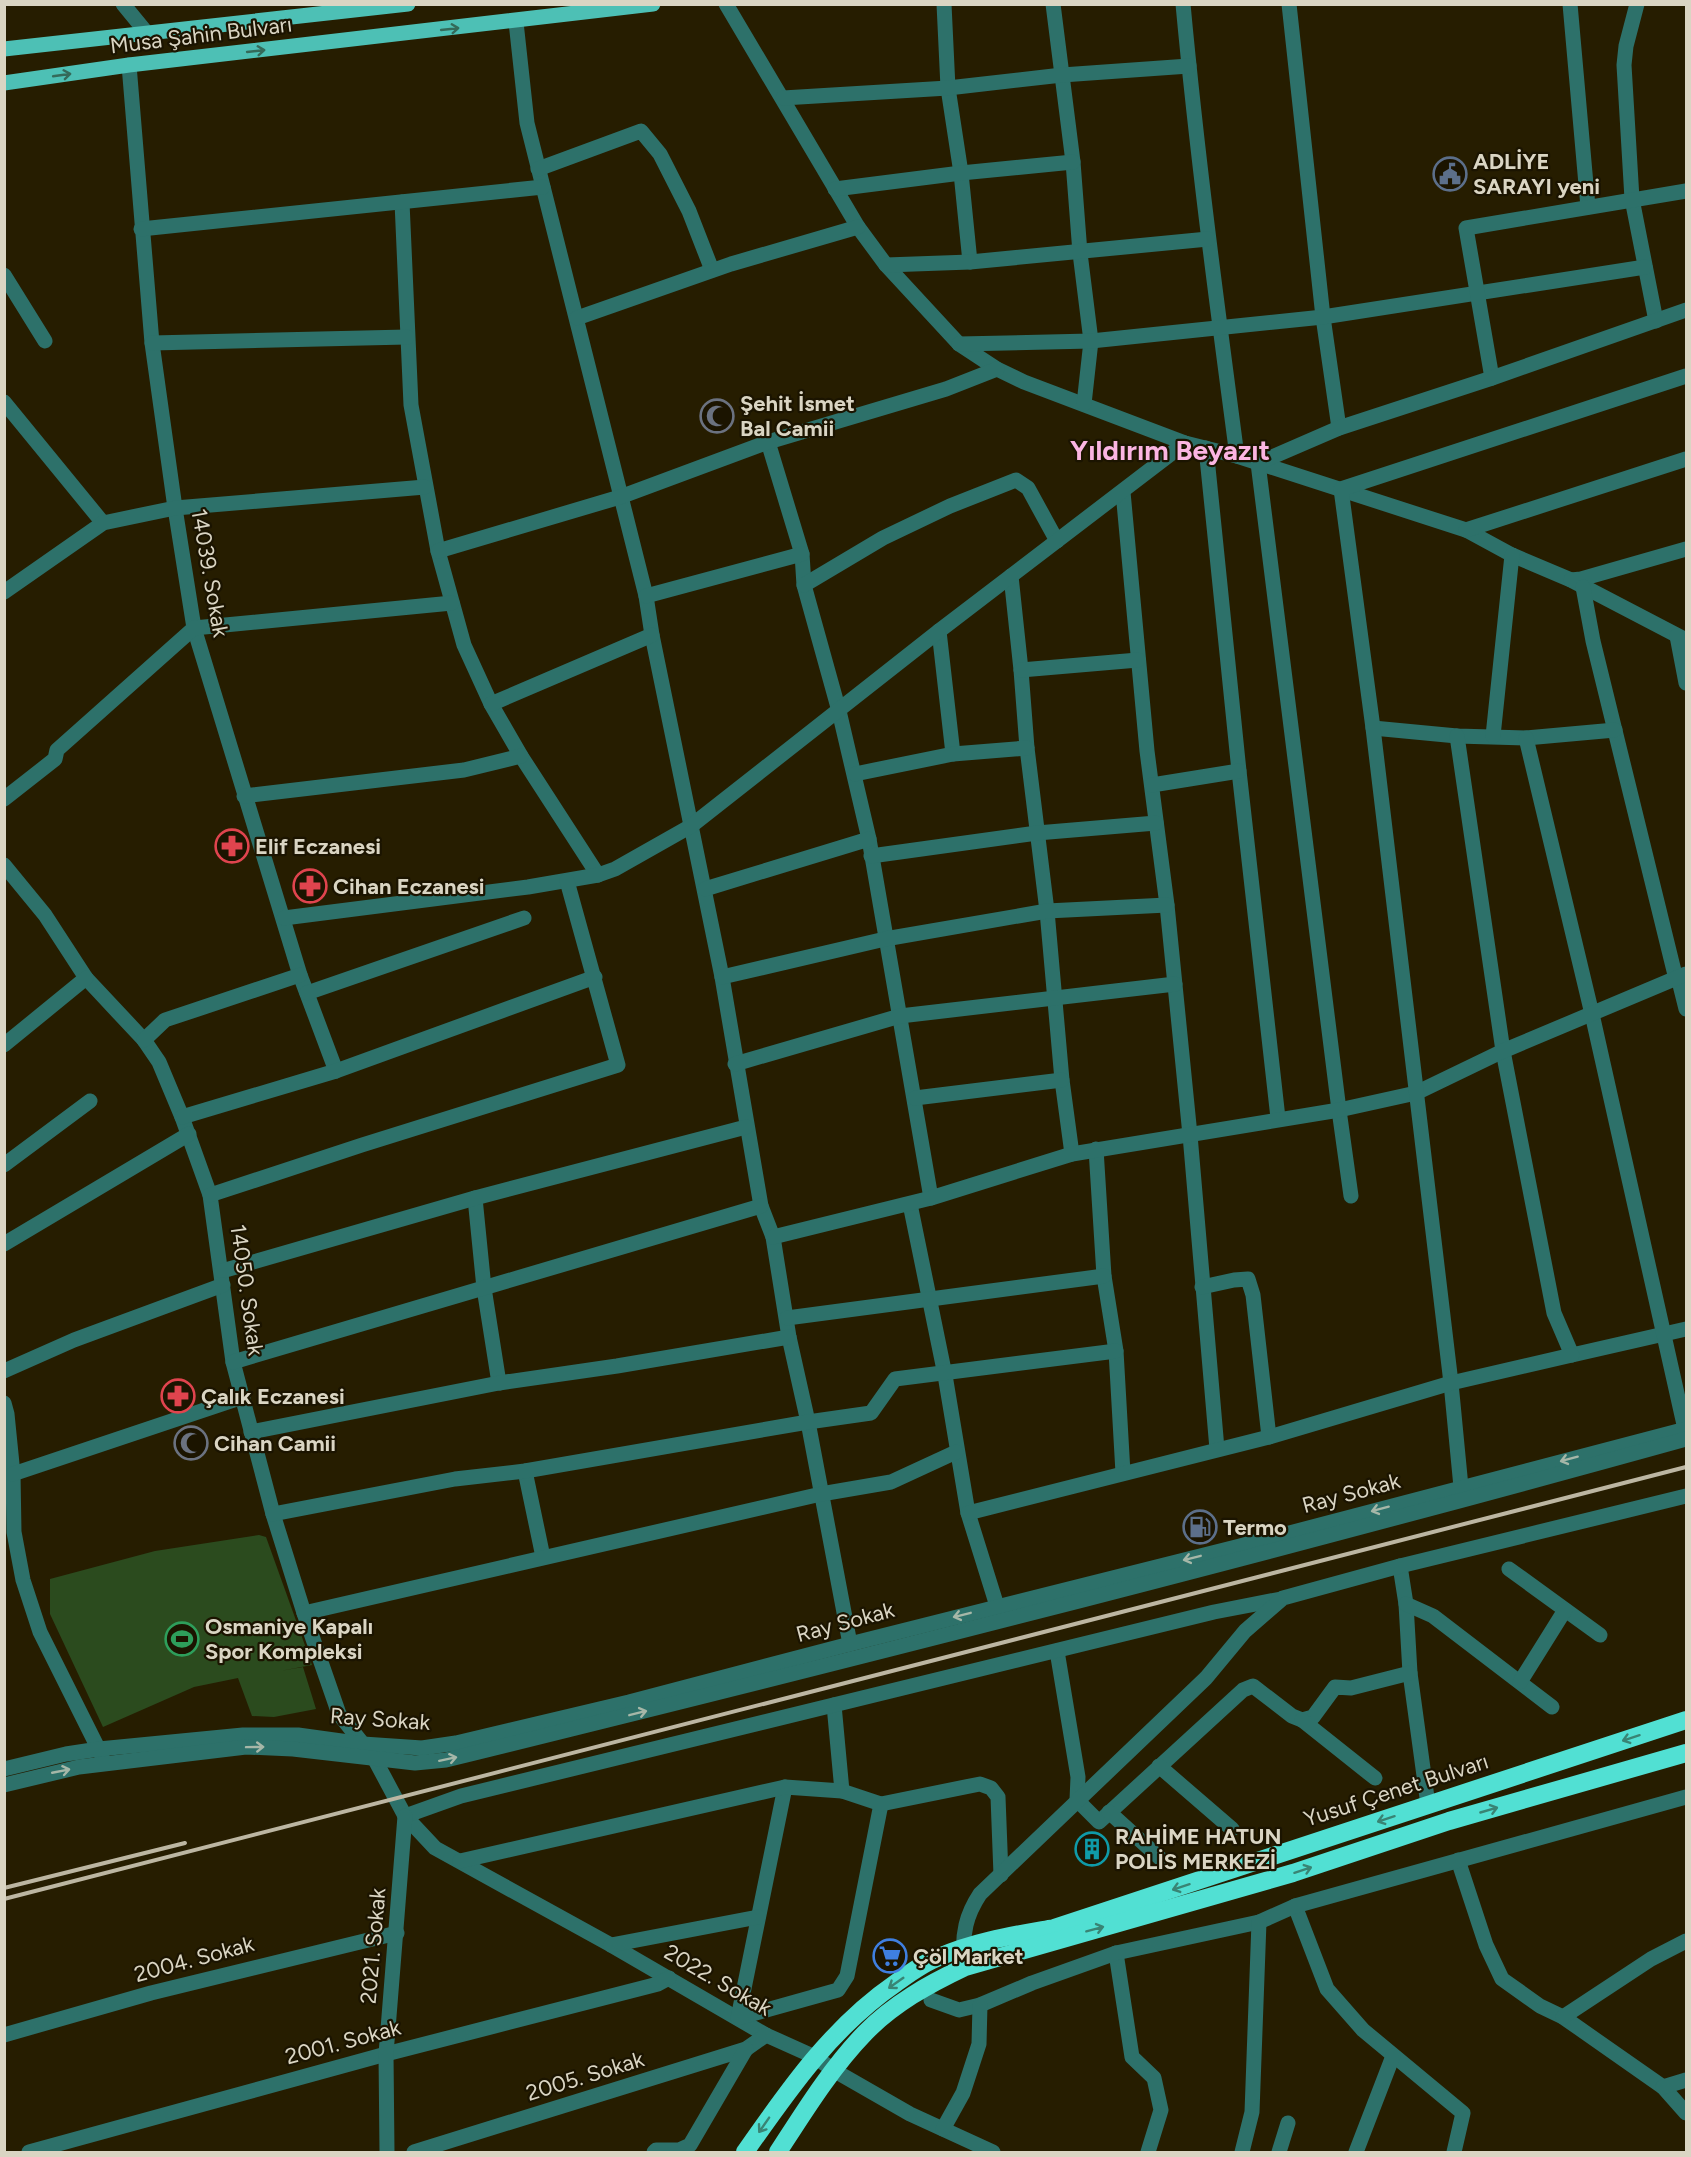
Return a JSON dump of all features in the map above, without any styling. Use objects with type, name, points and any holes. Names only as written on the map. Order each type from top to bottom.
[{"type":"highway","name":"Yusuf Çenet Bulvarı","points":[[778,2152],[834,2071],[864,2033],[986,1941],[1054,1928],[1686,1720]]},
{"type":"highway","name":"Yusuf Çenet Bulvarı","points":[[745,2152],[815,2057],[851,2018],[920,1966],[940,1956],[964,1958],[1282,1876],[1449,1821],[1686,1753]]},
{"type":"main road","name":"Musa Şahin Bulvarı","points":[[4,49],[353,8],[408,4]]},
{"type":"main road","name":"Musa Şahin Bulvarı","points":[[4,83],[129,65],[516,22],[653,4]]},
{"type":"street","points":[[123,4],[146,32]]},
{"type":"street","points":[[726,4],[858,227],[886,265],[959,344],[996,369],[1024,382],[1185,443],[1237,456],[1466,530],[1682,638],[1686,683]]},
{"type":"street","points":[[944,4],[948,88],[961,173],[970,262]]},
{"type":"street","points":[[1053,4],[1073,162],[1080,253],[1091,341],[1084,404]]},
{"type":"street","points":[[1183,4],[1208,239],[1237,456]]},
{"type":"street","points":[[1288,4],[1323,317],[1339,428]]},
{"type":"street","points":[[1570,4],[1588,207]]},
{"type":"street","points":[[1637,4],[1626,46],[1624,65],[1632,199],[1656,321]]},
{"type":"street","points":[[516,22],[527,123],[646,596],[722,977],[761,1206],[773,1237],[789,1337],[808,1422],[850,1644]]},
{"type":"street","name":"14039. Sokak","points":[[129,65],[152,343],[194,628],[300,975],[336,1071]]},
{"type":"street","points":[[783,98],[948,88],[1062,75],[1189,66]]},
{"type":"street","points":[[538,169],[641,131],[660,154],[680,192],[712,270]]},
{"type":"street","points":[[835,189],[1073,162]]},
{"type":"street","points":[[141,230],[543,187]]},
{"type":"street","points":[[1492,378],[1466,228],[1686,191]]},
{"type":"street","points":[[402,202],[411,405],[438,551],[464,645],[491,704],[521,756],[598,875]]},
{"type":"street","points":[[577,318],[712,270],[858,227]]},
{"type":"street","points":[[886,265],[970,262],[1208,239]]},
{"type":"street","points":[[959,344],[1091,341],[1323,317],[1645,267]]},
{"type":"street","points":[[4,275],[45,341]]},
{"type":"street","points":[[1262,464],[1339,428],[1492,378],[1686,310]]},
{"type":"street","points":[[1262,464],[1379,420],[1686,320]]},
{"type":"street","points":[[152,343],[407,337]]},
{"type":"street","points":[[438,551],[620,497],[768,442],[946,389],[996,369]]},
{"type":"street","points":[[1341,489],[1686,376]]},
{"type":"street","points":[[4,402],[103,523]]},
{"type":"street","points":[[768,442],[802,554],[804,585],[855,774],[869,839],[931,1198]]},
{"type":"street","points":[[284,918],[567,881],[615,869],[691,826],[939,631],[1185,443]]},
{"type":"street","points":[[1206,448],[1278,1118]]},
{"type":"street","points":[[1466,530],[1686,459]]},
{"type":"street","points":[[1262,464],[1351,1196]]},
{"type":"street","points":[[804,585],[884,538],[950,506],[1016,480],[1028,488],[1057,542]]},
{"type":"street","points":[[4,592],[103,523],[175,508],[425,487]]},
{"type":"street","points":[[1341,489],[1373,728],[1451,1383],[1461,1487]]},
{"type":"street","points":[[1123,492],[1147,751],[1167,905],[1190,1135],[1217,1449]]},
{"type":"street","points":[[1577,584],[1581,579],[1686,549]]},
{"type":"street","points":[[646,596],[802,554]]},
{"type":"street","points":[[1493,736],[1512,555]]},
{"type":"street","points":[[1011,576],[1022,670],[1027,748],[1047,911],[1062,1080],[1072,1154]]},
{"type":"street","points":[[1577,584],[1680,977],[1686,1009]]},
{"type":"street","points":[[4,799],[55,759],[57,750],[194,628],[452,603]]},
{"type":"street","points":[[939,631],[953,753]]},
{"type":"street","points":[[491,704],[652,634]]},
{"type":"street","points":[[1022,670],[1138,660]]},
{"type":"street","points":[[1373,728],[1457,736],[1526,738],[1616,730]]},
{"type":"street","points":[[1457,736],[1503,1051],[1554,1313],[1572,1355]]},
{"type":"street","points":[[4,1785],[61,1770],[246,1747],[292,1749],[415,1763],[446,1760],[1005,1620],[1469,1500],[1686,1432],[1592,1014],[1526,738]]},
{"type":"street","points":[[855,774],[953,753],[1027,748]]},
{"type":"street","points":[[244,796],[464,770],[521,756]]},
{"type":"street","points":[[1152,785],[1239,771]]},
{"type":"street","points":[[871,856],[1037,833],[1156,823]]},
{"type":"street","points":[[705,889],[869,839]]},
{"type":"street","name":"14050. Sokak","points":[[4,865],[45,915],[86,978],[144,1040],[159,1062],[189,1134],[210,1195],[233,1362],[273,1514],[304,1613],[339,1714],[374,1758],[405,1816]]},
{"type":"street","points":[[210,1195],[362,1144],[618,1065],[567,881]]},
{"type":"street","points":[[722,977],[885,939],[1047,911],[1167,905]]},
{"type":"street","points":[[308,993],[524,918]]},
{"type":"street","points":[[144,1040],[165,1020],[300,975]]},
{"type":"street","points":[[182,1117],[336,1071],[595,976]]},
{"type":"street","points":[[773,1237],[931,1198],[1072,1154],[1278,1118],[1339,1110],[1416,1094],[1503,1051],[1680,977]]},
{"type":"street","points":[[4,1045],[86,978]]},
{"type":"street","points":[[735,1064],[900,1016],[1175,984]]},
{"type":"street","points":[[915,1098],[1062,1080]]},
{"type":"street","points":[[4,1166],[90,1101]]},
{"type":"street","points":[[4,1371],[222,1278],[475,1198],[747,1127]]},
{"type":"street","points":[[4,1244],[189,1134]]},
{"type":"street","points":[[1096,1149],[1104,1276],[1116,1351],[1123,1473]]},
{"type":"street","points":[[475,1198],[484,1288],[499,1383]]},
{"type":"street","points":[[910,1203],[945,1375],[956,1452],[968,1513],[996,1606]]},
{"type":"street","points":[[233,1362],[761,1206]]},
{"type":"street","points":[[787,1318],[1104,1276]]},
{"type":"street","points":[[1202,1287],[1248,1279],[1252,1294],[1269,1437]]},
{"type":"street","points":[[968,1513],[1269,1437],[1451,1383],[1686,1329]]},
{"type":"street","points":[[251,1432],[499,1383],[789,1337]]},
{"type":"street","points":[[273,1514],[454,1479],[525,1471],[872,1413],[895,1380],[1116,1351]]},
{"type":"street","points":[[13,1474],[243,1397]]},
{"type":"street","points":[[4,1403],[13,1474],[9,1534],[40,1632],[107,1764]]},
{"type":"street","name":"Ray Sokak","points":[[4,1769],[66,1754],[99,1749],[253,1734],[298,1735],[363,1744],[422,1748],[456,1743],[629,1702],[1461,1487],[1686,1432]]},
{"type":"street","points":[[304,1613],[821,1494],[891,1482],[956,1452]]},
{"type":"street","points":[[525,1471],[543,1557]]},
{"type":"street","points":[[405,1816],[461,1796],[1214,1612],[1283,1598],[1400,1566],[1686,1496]]},
{"type":"street","points":[[1400,1566],[1406,1604],[1410,1673],[1428,1805]]},
{"type":"street","points":[[1509,1569],[1600,1635]]},
{"type":"street","points":[[964,1958],[964,1931],[970,1909],[980,1894],[1206,1678],[1245,1631],[1283,1598]]},
{"type":"street","points":[[1406,1604],[1433,1616],[1552,1707]]},
{"type":"street","points":[[1520,1682],[1565,1610]]},
{"type":"street","points":[[1057,1651],[1078,1777],[1077,1800],[1100,1822],[1243,1690],[1253,1686],[1292,1716],[1302,1720],[1375,1779]]},
{"type":"street","points":[[1302,1720],[1313,1717],[1335,1687],[1351,1688],[1410,1673]]},
{"type":"street","points":[[834,1705],[842,1791]]},
{"type":"street","points":[[1159,1766],[1232,1829]]},
{"type":"street","points":[[460,1861],[785,1787],[842,1791],[882,1804],[980,1784],[991,1788],[998,1797],[1001,1875]]},
{"type":"street","points":[[785,1787],[738,2018],[838,1990],[848,1976],[882,1804]]},
{"type":"street","points":[[931,2000],[958,2010],[980,2005],[1032,1983],[1116,1953],[1259,1922],[1295,1906],[1686,1797]]},
{"type":"street","points":[[1109,1812],[1162,1860]]},
{"type":"street","name":"2022. Sokak","points":[[405,1816],[435,1848],[611,1945],[766,2035],[815,2057],[834,2071],[910,2114],[993,2152]]},
{"type":"street","name":"2021. Sokak","points":[[387,2152],[386,2054],[405,1816]]},
{"type":"street","points":[[1458,1860],[1486,1945],[1502,1979],[1540,2006],[1563,2017],[1663,2087],[1686,2113]]},
{"type":"street","points":[[1295,1906],[1327,1989],[1362,2030],[1463,2113],[1454,2152]]},
{"type":"street","points":[[611,1945],[758,1917]]},
{"type":"street","points":[[1242,2152],[1252,2112],[1259,1922]]},
{"type":"street","name":"2004. Sokak","points":[[4,2035],[162,1990],[397,1933]]},
{"type":"street","points":[[1563,2017],[1651,1959],[1686,1941]]},
{"type":"street","points":[[1116,1953],[1132,2057],[1154,2078],[1161,2110],[1148,2152]]},
{"type":"street","name":"2001. Sokak","points":[[29,2152],[386,2054],[658,1984],[669,1978]]},
{"type":"street","points":[[943,2129],[963,2092],[979,2044],[980,2005]]},
{"type":"street","name":"2005. Sokak","points":[[414,2152],[746,2049],[766,2035]]},
{"type":"street","points":[[652,2152],[680,2150],[690,2145],[746,2049]]},
{"type":"street","points":[[1356,2152],[1393,2056]]},
{"type":"street","points":[[1663,2087],[1686,2080]]},
{"type":"street","points":[[1279,2152],[1288,2123]]},
{"type":"green space","name":"Osmaniye Kapalı Spor Kompleksi","points":[[259,1535],[266,1537],[312,1665],[280,1671],[303,1667],[316,1709],[274,1717],[252,1716],[238,1678],[194,1687],[103,1727],[50,1614],[50,1579],[155,1551]]},
{"type":"railway","points":[[4,1899],[1686,1467]]},
{"type":"railway","points":[[4,1888],[185,1843]]},
{"type":"place","name":"ADLİYE SARAYI yeni","points":[[1450,174]]},
{"type":"place","name":"Şehit İsmet Bal Camii","points":[[717,416]]},
{"type":"place","name":"Elif Eczanesi","points":[[232,846]]},
{"type":"place","name":"Cihan Eczanesi","points":[[310,886]]},
{"type":"place","name":"Çalık Eczanesi","points":[[178,1396]]},
{"type":"place","name":"Cihan Camii","points":[[191,1443]]},
{"type":"place","name":"Termo","points":[[1200,1527]]},
{"type":"place","name":"Osmaniye Kapalı Spor Kompleksi","points":[[182,1639]]},
{"type":"place","name":"RAHİME HATUN POLİS MERKEZİ","points":[[1092,1849]]},
{"type":"place","name":"Çöl Market","points":[[890,1956]]},
{"type":"district","name":"Yıldırım Beyazıt","points":[[1170,450]]}]
